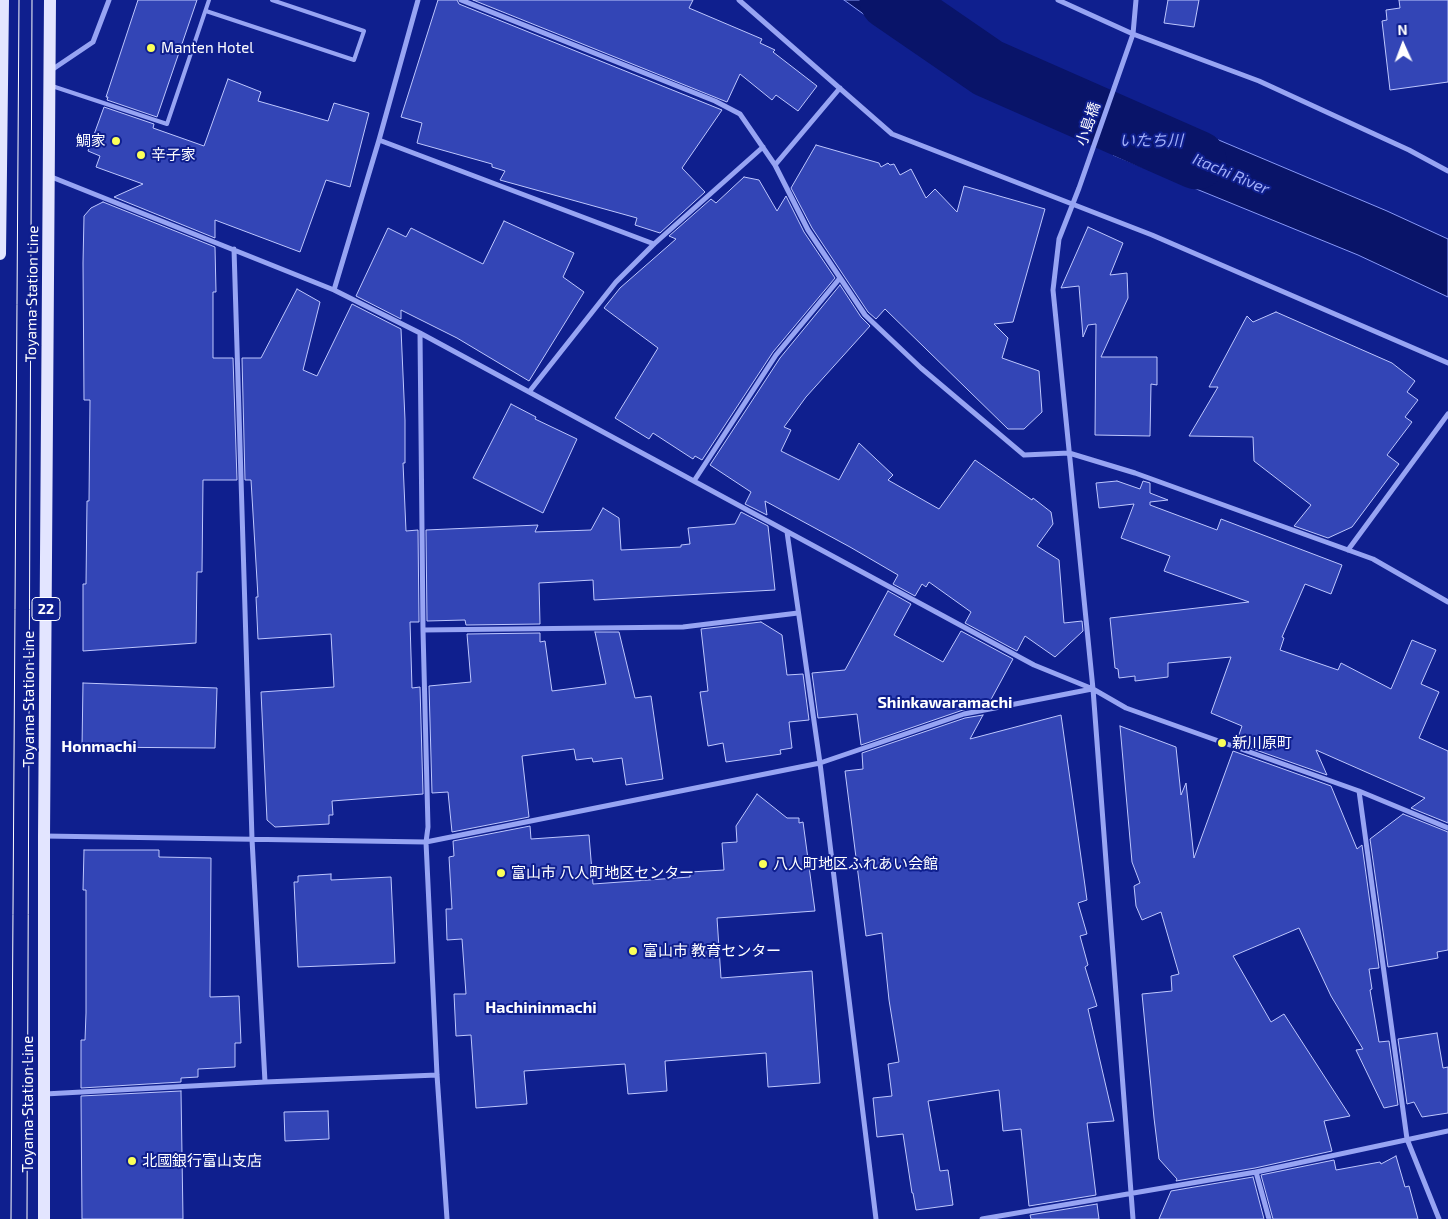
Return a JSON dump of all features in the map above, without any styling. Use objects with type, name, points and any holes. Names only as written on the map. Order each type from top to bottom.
[{"type":"main road","points":[[0,254],[3,0]]},
{"type":"main road","name":"Toyama Station Line","points":[[44,1219],[44,836],[50,0]]},
{"type":"street","points":[[50,71],[93,42],[109,0]]},
{"type":"street","points":[[334,290],[418,0]]},
{"type":"street","points":[[461,0],[715,101],[740,114],[775,166],[808,230],[865,315],[921,368],[1024,455],[1069,453],[1135,473],[1373,559],[1448,602]]},
{"type":"street","points":[[739,0],[892,134],[1152,235],[1448,363]]},
{"type":"street","points":[[1058,0],[1133,34],[1259,81],[1409,150],[1448,171]]},
{"type":"street","name":"小島橋","points":[[1133,1219],[1093,689],[1053,290],[1059,239],[1133,34],[1136,0]]},
{"type":"street","points":[[775,166],[840,88]]},
{"type":"street","points":[[379,140],[654,244]]},
{"type":"street","points":[[529,392],[616,282],[654,244],[763,148]]},
{"type":"street","points":[[49,176],[334,290],[420,333],[1034,665],[1093,689],[1126,708],[1358,792],[1448,828]]},
{"type":"street","points":[[234,249],[252,839],[265,1082]]},
{"type":"street","points":[[694,482],[776,354],[840,278]]},
{"type":"street","points":[[420,333],[423,630],[428,808],[426,842],[437,1075],[447,1219]]},
{"type":"street","points":[[1348,550],[1448,414]]},
{"type":"street","points":[[787,532],[820,763],[876,1219]]},
{"type":"street","points":[[423,630],[684,627],[798,613]]},
{"type":"street","points":[[44,836],[426,842],[820,763],[964,714],[1093,689]]},
{"type":"street","points":[[1358,792],[1407,1139],[1438,1219]]},
{"type":"street","points":[[44,1094],[437,1075]]},
{"type":"street","points":[[982,1219],[1256,1172],[1448,1131]]},
{"type":"street","points":[[1256,1172],[1269,1219]]},
{"type":"lane","points":[[50,86],[167,124],[210,0]]},
{"type":"lane","points":[[206,11],[354,60],[364,31],[272,0]]},
{"type":"water","name":"いたち川","points":[[844,0],[931,0],[993,40],[1042,67],[1088,87],[1071,135],[999,103],[919,54]]},
{"type":"water","name":"いたち川","points":[[1131,103],[1387,211],[1448,239],[1448,297],[1358,255],[1113,155]]},
{"type":"building","name":"Manten Hotel","points":[[138,0],[197,0],[157,117],[107,100],[108,97],[106,97]]},
{"type":"building","points":[[438,0],[457,0],[459,4],[722,110],[682,168],[705,192],[660,233],[635,225],[637,218],[500,180],[505,171],[492,167],[492,164],[417,143],[422,123],[401,117]]},
{"type":"building","points":[[473,0],[693,0],[689,8],[762,39],[760,43],[775,50],[773,52],[817,86],[798,111],[776,95],[772,100],[740,74],[727,102]]},
{"type":"building","points":[[1168,0],[1199,0],[1194,27],[1164,23]]},
{"type":"building","points":[[1399,0],[1448,0],[1448,82],[1390,90],[1382,21],[1387,20],[1386,10],[1400,8]]},
{"type":"building","points":[[228,79],[261,92],[258,101],[328,121],[334,103],[369,113],[350,187],[326,180],[300,252],[215,220],[215,238],[114,197],[143,184],[96,167],[100,156],[88,151],[104,107],[154,124],[153,128],[204,146]]},
{"type":"building","points":[[816,145],[879,163],[881,167],[888,163],[890,165],[894,164],[900,175],[911,169],[926,198],[935,189],[957,212],[964,186],[1045,209],[1013,322],[994,324],[1008,338],[1002,358],[1039,371],[1042,412],[1024,429],[1008,429],[885,309],[876,319],[868,312],[812,228],[791,188]]},
{"type":"building","points":[[744,177],[759,180],[777,211],[786,196],[804,232],[835,278],[773,352],[702,460],[695,456],[693,459],[653,433],[649,439],[615,418],[658,348],[604,308],[620,288],[676,239],[669,236],[711,199],[716,203]]},
{"type":"building","points":[[103,202],[215,247],[216,292],[213,292],[213,358],[233,358],[237,480],[203,480],[202,572],[197,572],[196,643],[83,651],[83,584],[86,584],[90,400],[84,400],[84,216],[91,208]]},
{"type":"building","points":[[504,221],[574,253],[563,277],[584,292],[529,381],[457,338],[401,310],[401,319],[356,296],[388,228],[406,237],[411,228],[483,264]]},
{"type":"building","points":[[1088,227],[1123,243],[1110,275],[1127,273],[1128,298],[1101,357],[1157,357],[1157,385],[1151,384],[1150,436],[1095,435],[1096,324],[1088,325],[1083,337],[1079,286],[1061,288]]},
{"type":"building","points":[[840,285],[861,317],[870,326],[806,397],[784,427],[791,430],[781,451],[839,480],[859,443],[893,475],[888,480],[939,509],[975,460],[1032,500],[1033,498],[1051,512],[1053,524],[1037,546],[1059,560],[1064,623],[1082,621],[1083,631],[1055,657],[1025,636],[1017,651],[965,623],[971,612],[929,582],[926,587],[922,584],[915,596],[893,584],[898,575],[765,501],[767,515],[745,504],[751,492],[710,465],[780,358]]},
{"type":"building","points":[[297,289],[320,302],[303,370],[317,376],[352,304],[401,329],[405,420],[405,463],[403,463],[406,531],[418,530],[419,622],[410,622],[412,688],[420,687],[423,794],[332,801],[333,815],[329,815],[329,824],[275,827],[267,820],[261,692],[334,687],[331,634],[258,639],[256,597],[258,597],[251,480],[245,480],[242,358],[261,358]]},
{"type":"building","points":[[1276,312],[1392,363],[1415,381],[1407,392],[1418,400],[1405,417],[1412,422],[1387,455],[1399,464],[1352,527],[1328,538],[1294,526],[1311,505],[1254,461],[1253,437],[1189,436],[1218,387],[1209,387],[1247,316],[1253,322]]},
{"type":"building","points":[[511,404],[536,417],[535,419],[577,439],[543,513],[473,478]]},
{"type":"building","points":[[1117,481],[1140,489],[1143,481],[1150,483],[1150,493],[1168,500],[1150,502],[1150,505],[1217,530],[1221,519],[1342,565],[1331,594],[1305,584],[1282,637],[1284,638],[1280,650],[1338,670],[1341,663],[1391,689],[1412,640],[1436,650],[1421,684],[1439,692],[1419,738],[1448,751],[1448,823],[1411,808],[1425,798],[1316,750],[1327,775],[1236,743],[1242,726],[1211,713],[1231,657],[1168,663],[1168,677],[1135,681],[1135,676],[1119,678],[1118,669],[1115,668],[1110,618],[1249,602],[1164,571],[1170,556],[1121,538],[1134,504],[1099,508],[1096,483]]},
{"type":"building","points":[[603,508],[619,518],[621,550],[681,547],[681,545],[690,544],[688,528],[735,524],[741,512],[768,526],[775,590],[594,600],[593,580],[539,583],[540,624],[466,625],[465,620],[427,621],[426,530],[538,525],[535,532],[591,530]]},
{"type":"building","points":[[888,591],[911,604],[894,635],[943,662],[961,631],[1013,659],[988,705],[963,710],[861,745],[857,714],[818,718],[812,673],[845,670]]},
{"type":"building","points":[[761,622],[782,635],[787,675],[803,674],[809,720],[789,722],[792,748],[780,750],[781,754],[726,762],[723,743],[708,746],[700,692],[708,691],[701,629]]},
{"type":"building","points":[[595,632],[619,632],[635,698],[651,696],[663,779],[626,785],[622,758],[593,762],[592,758],[576,760],[574,749],[522,756],[529,817],[452,832],[448,792],[432,793],[429,686],[471,682],[467,634],[540,633],[540,642],[545,641],[552,691],[606,684]]},
{"type":"building","points":[[83,683],[217,688],[215,748],[82,747]]},
{"type":"building","points":[[983,715],[970,739],[1061,715],[1087,900],[1078,903],[1087,934],[1080,936],[1088,965],[1085,967],[1097,1006],[1088,1009],[1114,1121],[1087,1123],[1096,1195],[1029,1206],[1021,1129],[1003,1131],[999,1090],[928,1101],[940,1171],[948,1170],[953,1205],[916,1210],[903,1134],[877,1137],[873,1098],[892,1096],[888,1064],[899,1062],[889,1000],[882,933],[866,936],[845,771],[863,769],[862,753],[965,718]]},
{"type":"building","points":[[1120,726],[1176,747],[1181,795],[1186,783],[1194,858],[1233,751],[1331,786],[1357,849],[1362,845],[1379,968],[1369,969],[1372,989],[1370,990],[1379,1042],[1389,1041],[1398,1105],[1384,1108],[1356,1050],[1363,1049],[1331,996],[1299,928],[1233,956],[1271,1022],[1284,1014],[1350,1116],[1324,1121],[1332,1151],[1255,1168],[1176,1181],[1177,1179],[1159,1159],[1142,994],[1172,991],[1171,976],[1179,974],[1161,912],[1142,920],[1136,906],[1134,886],[1140,883],[1132,862]]},
{"type":"building","points":[[757,794],[787,818],[799,818],[799,823],[803,822],[815,911],[717,918],[721,978],[812,971],[820,1083],[768,1087],[766,1053],[665,1061],[667,1091],[628,1094],[625,1064],[524,1071],[527,1104],[476,1108],[471,1035],[456,1036],[454,994],[466,994],[462,939],[447,940],[446,909],[452,909],[449,857],[454,856],[453,841],[530,826],[531,839],[589,835],[593,884],[690,877],[690,872],[724,870],[722,843],[737,842],[736,826]]},
{"type":"building","points":[[1403,814],[1448,832],[1448,950],[1437,952],[1438,958],[1388,967],[1370,839]]},
{"type":"building","points":[[84,850],[159,850],[159,857],[211,858],[210,997],[239,996],[241,1043],[235,1043],[235,1067],[198,1069],[198,1077],[181,1078],[181,1082],[81,1088],[81,1040],[85,1040],[86,1013],[86,890],[83,890]]},
{"type":"building","points":[[331,874],[331,880],[391,877],[395,963],[298,967],[294,882],[298,882],[298,876]]},
{"type":"building","points":[[1437,1033],[1443,1068],[1448,1067],[1448,1113],[1422,1117],[1414,1102],[1407,1104],[1398,1039]]},
{"type":"building","name":"北國銀行富山支店","points":[[181,1091],[183,1219],[82,1219],[81,1096]]},
{"type":"building","points":[[328,1111],[329,1139],[285,1141],[284,1112]]},
{"type":"building","points":[[1396,1156],[1405,1187],[1409,1186],[1418,1219],[1273,1219],[1261,1175],[1334,1160],[1336,1170],[1380,1162],[1381,1164]]},
{"type":"building","points":[[1253,1177],[1264,1219],[1159,1219],[1171,1191]]},
{"type":"building","points":[[1097,1204],[1099,1219],[1031,1219],[1030,1215]]},
{"type":"waterway","name":"Itachi River","points":[[889,0],[988,68],[1197,160]]},
{"type":"tram line","points":[[11,1219],[19,0]]},
{"type":"tram line","points":[[27,1219],[32,0]]},
{"type":"place","name":"Manten Hotel","points":[[151,48]]},
{"type":"place","name":"鯛家","points":[[116,141]]},
{"type":"place","name":"辛子家","points":[[141,155]]},
{"type":"place","name":"新川原町","points":[[1222,743]]},
{"type":"place","name":"八人町地区ふれあい会館","points":[[763,864]]},
{"type":"place","name":"富山市 八人町地区センター","points":[[501,873]]},
{"type":"place","name":"富山市 教育センター","points":[[633,951]]},
{"type":"place","name":"北國銀行富山支店","points":[[132,1161]]},
{"type":"district","name":"Shinkawaramachi","points":[[945,703]]},
{"type":"district","name":"Honmachi","points":[[99,747]]},
{"type":"district","name":"Hachininmachi","points":[[541,1008]]}]
